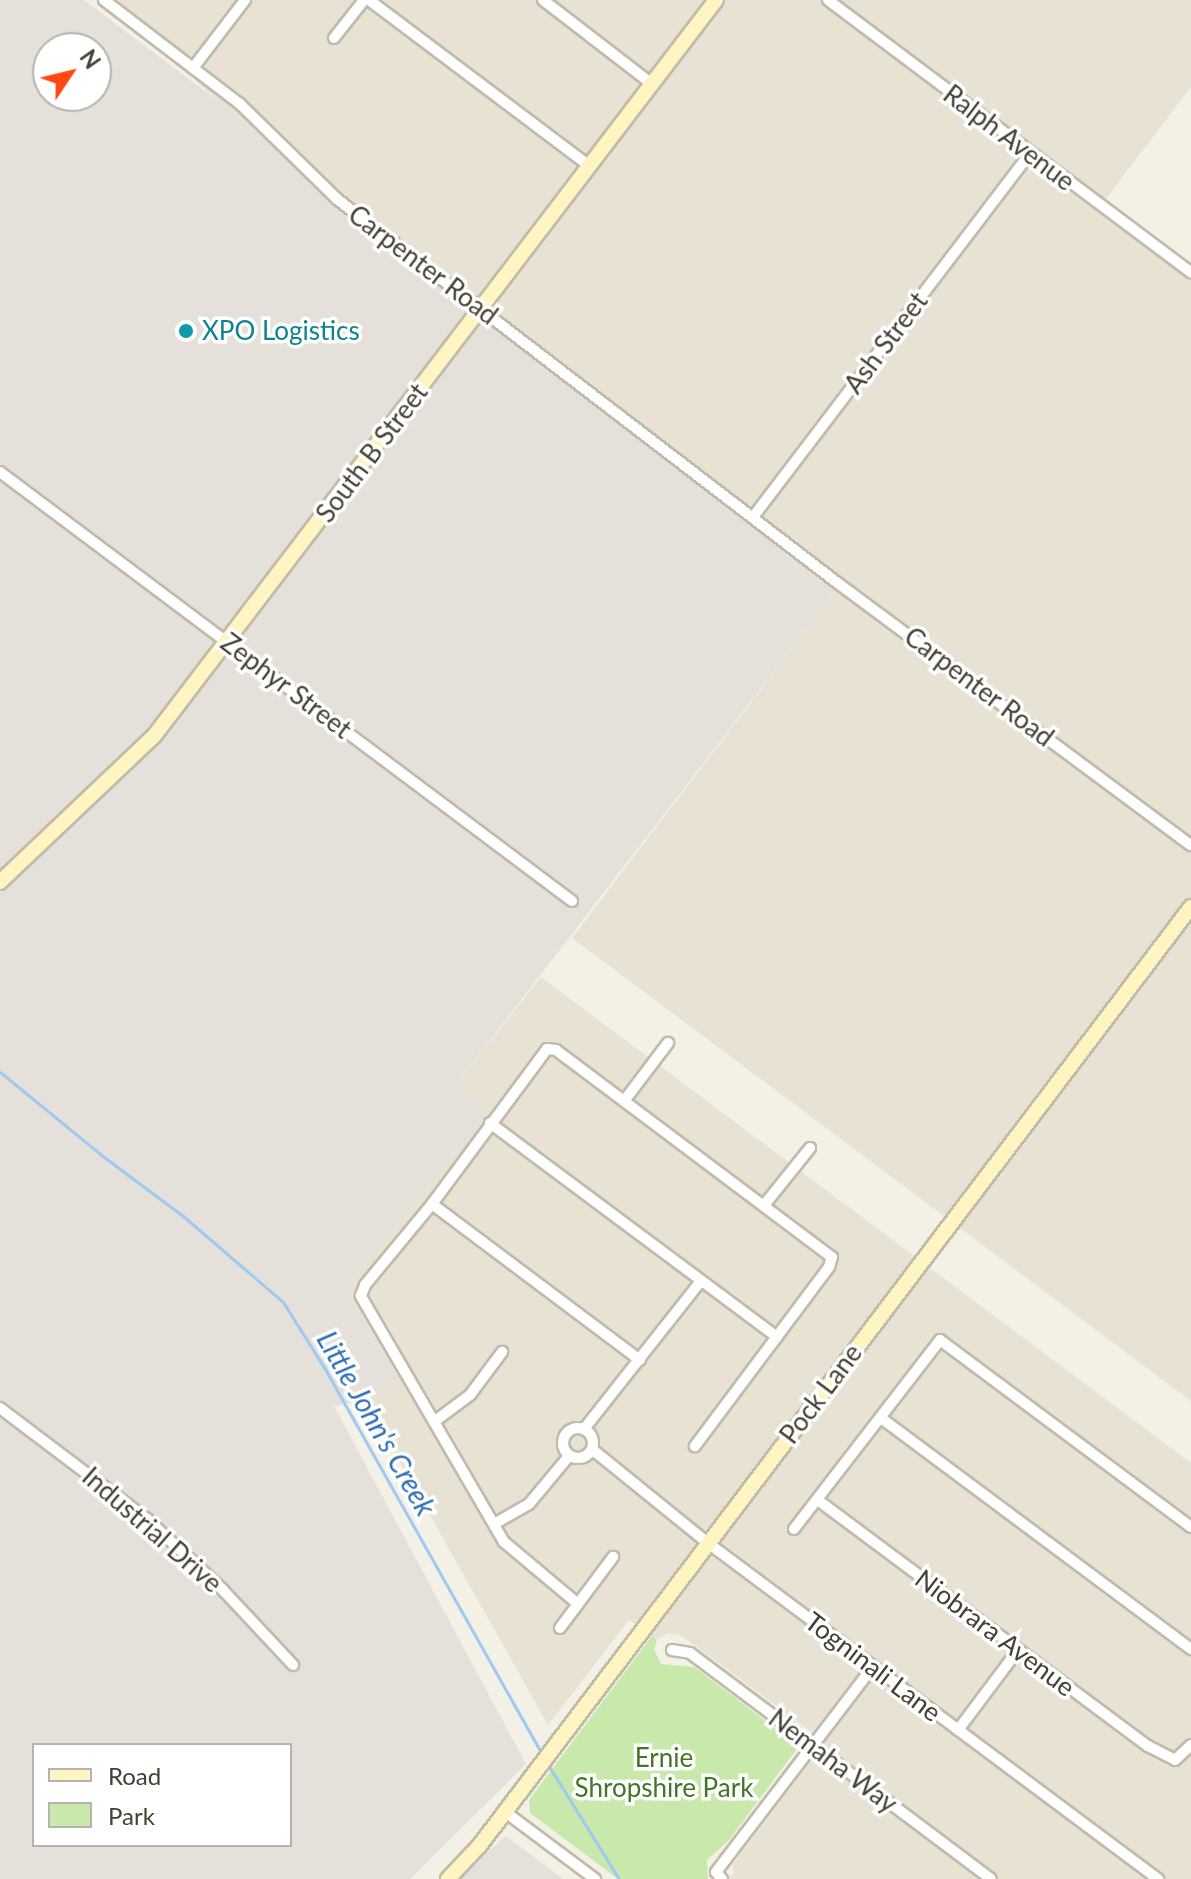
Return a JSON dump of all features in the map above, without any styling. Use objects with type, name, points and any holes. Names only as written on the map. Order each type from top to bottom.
[{"type":"street","name":"Carpenter Road","points":[[104,0],[250,113],[324,188],[767,528],[1191,845]]},
{"type":"street","points":[[193,68],[245,0]]},
{"type":"street","points":[[334,38],[367,0],[589,166]]},
{"type":"street","points":[[543,0],[652,84]]},
{"type":"street","name":"South B Street","points":[[0,882],[130,762],[227,642],[716,0]]},
{"type":"street","name":"Ralph Avenue","points":[[828,0],[1191,273]]},
{"type":"street","name":"Ash Street","points":[[753,517],[1030,154]]},
{"type":"street","name":"Zephyr Street","points":[[0,472],[572,901]]},
{"type":"street","name":"Pock Lane","points":[[448,1879],[504,1811],[1191,907]]},
{"type":"street","points":[[624,1101],[668,1043]]},
{"type":"street","points":[[578,1604],[511,1549],[363,1300],[362,1290],[432,1204],[547,1049],[556,1050],[832,1257],[829,1267],[695,1446]]},
{"type":"street","points":[[490,1123],[777,1337]]},
{"type":"street","points":[[765,1204],[810,1148]]},
{"type":"street","points":[[432,1204],[640,1360]]},
{"type":"street","points":[[584,1429],[700,1282]]},
{"type":"street","points":[[794,1529],[819,1501],[940,1340],[1191,1527]]},
{"type":"street","points":[[435,1421],[470,1395],[502,1352]]},
{"type":"street","name":"Industrial Drive","points":[[0,1408],[147,1519],[222,1589],[293,1665]]},
{"type":"street","points":[[881,1418],[1191,1649]]},
{"type":"street","points":[[575,1428],[584,1429],[594,1442],[593,1450],[579,1459],[569,1456],[562,1444],[563,1437],[575,1428]]},
{"type":"street","name":"Togninali Lane","points":[[593,1450],[708,1543],[1158,1879]]},
{"type":"street","points":[[494,1524],[529,1504],[569,1456]]},
{"type":"street","name":"Niobrara Avenue","points":[[819,1501],[1148,1746],[1175,1760],[1191,1745]]},
{"type":"street","points":[[560,1628],[613,1557]]},
{"type":"street","name":"Nemaha Way","points":[[672,1650],[690,1653],[991,1879]]},
{"type":"street","points":[[958,1730],[1018,1650]]},
{"type":"street","points":[[719,1876],[873,1667]]},
{"type":"street","points":[[504,1811],[595,1879]]},
{"type":"shaded area","points":[[0,0],[84,0],[214,98],[835,592],[455,1086],[487,1113],[467,1141],[344,1286],[399,1379],[365,1400],[334,1406],[526,1764],[410,1879],[0,1879]]},
{"type":"shaded area","points":[[111,0],[1191,0],[1191,87],[1101,205],[1186,270],[1191,263],[1191,1401],[572,938],[835,592],[214,98]]},
{"type":"shaded area","points":[[541,977],[1191,1463],[1191,1879],[715,1879],[733,1875],[733,1864],[825,1742],[682,1636],[668,1633],[657,1640],[629,1620],[548,1725],[365,1400],[399,1379],[344,1286],[487,1113],[455,1086]]},
{"type":"shaded area","points":[[506,1836],[563,1879],[457,1879]]},
{"type":"green space","name":"Ernie Shropshire Park","points":[[652,1636],[657,1640],[654,1649],[661,1664],[694,1667],[795,1743],[796,1750],[729,1840],[707,1860],[708,1879],[618,1879],[530,1813],[529,1800]]},
{"type":"waterway","name":"Little John's Creek","points":[[0,1072],[104,1157],[183,1216],[283,1302],[325,1369],[541,1753]]},
{"type":"waterway","name":"Little John's Creek","points":[[547,1763],[619,1879]]},
{"type":"place","name":"XPO Logistics","points":[[186,331]]}]
